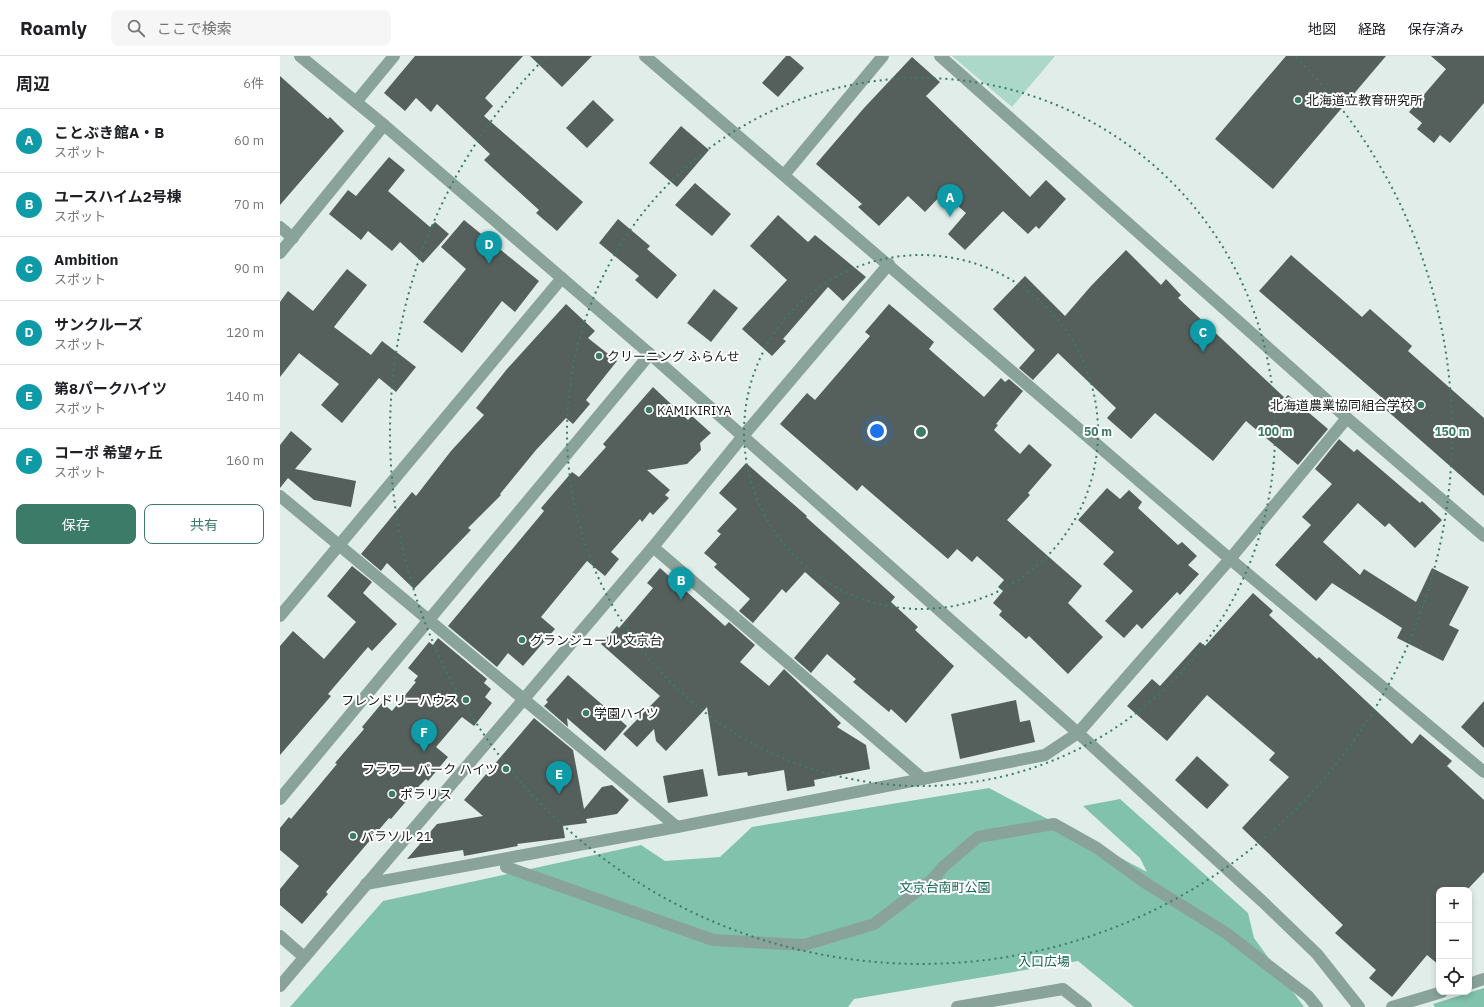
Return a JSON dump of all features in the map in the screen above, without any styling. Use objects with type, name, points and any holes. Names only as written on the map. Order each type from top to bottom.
[{"type":"street","points":[[300,56],[384,125],[650,354],[1078,733],[1301,938],[1317,954],[1360,1007]]},
{"type":"street","points":[[356,102],[394,56]]},
{"type":"street","points":[[645,56],[1230,558],[1484,772]]},
{"type":"street","points":[[784,176],[883,56]]},
{"type":"street","points":[[940,56],[1348,418],[1484,536]]},
{"type":"street","points":[[280,253],[384,125]]},
{"type":"street","points":[[280,227],[293,238]]},
{"type":"street","points":[[280,986],[653,547],[743,436],[889,264]]},
{"type":"street","points":[[280,616],[562,278]]},
{"type":"street","points":[[280,799],[650,354]]},
{"type":"street","points":[[366,884],[677,827],[1045,755],[1078,733],[1230,558],[1348,418]]},
{"type":"street","points":[[280,496],[429,620],[523,701],[677,827]]},
{"type":"street","points":[[653,547],[923,779]]},
{"type":"street","points":[[506,867],[713,940],[804,945],[874,924],[932,880],[943,867],[978,837],[1054,824],[1097,848],[1144,882],[1226,933],[1308,996],[1317,1007]]},
{"type":"street","points":[[280,936],[304,957]]},
{"type":"street","points":[[1472,983],[1484,979]]},
{"type":"street","points":[[958,1007],[1063,988],[1086,1007]]},
{"type":"street","points":[[1392,1007],[1436,994]]},
{"type":"green space","points":[[952,56],[1055,56],[1012,107]]},
{"type":"green space","name":"文京台南町公園","points":[[989,788],[1147,872],[1140,858],[1083,806],[1120,799],[1248,913],[1254,938],[1304,1007],[1134,1007],[1078,961],[854,999],[848,1007],[290,1007],[383,901],[641,845],[665,861],[720,857],[752,827]]},
{"type":"green space","points":[[1484,988],[1484,1007],[1435,1007],[1433,1004],[1462,995],[1472,995],[1472,992]]},
{"type":"building","points":[[415,56],[523,56],[485,98],[493,106],[484,116],[583,202],[557,231],[536,213],[539,210],[484,160],[490,154],[437,104],[431,112],[416,98],[405,111],[384,93]]},
{"type":"building","points":[[530,56],[592,56],[562,87]]},
{"type":"building","points":[[786,56],[790,56],[804,68],[778,97],[762,83]]},
{"type":"building","name":"北海道立教育研究所","points":[[1286,56],[1386,56],[1273,189],[1215,139]]},
{"type":"building","name":"北海道立教育研究所","points":[[1431,56],[1484,56],[1484,103],[1450,143],[1440,135],[1434,143],[1417,129],[1422,123],[1409,112],[1446,69]]},
{"type":"building","points":[[912,57],[940,82],[926,96],[1030,197],[1046,180],[1066,199],[1039,229],[1036,226],[1028,234],[1003,211],[965,250],[948,234],[966,213],[943,193],[925,212],[908,196],[879,226],[858,207],[862,204],[816,164],[864,108]]},
{"type":"building","points":[[280,76],[328,119],[330,117],[344,131],[280,205]]},
{"type":"building","points":[[593,100],[614,120],[587,148],[566,128]]},
{"type":"building","points":[[681,126],[709,150],[677,187],[649,163]]},
{"type":"building","points":[[389,157],[405,170],[388,191],[430,227],[435,222],[449,234],[423,263],[400,242],[392,251],[368,231],[361,240],[329,214],[348,190],[356,196]]},
{"type":"building","points":[[695,183],[731,214],[712,236],[675,205]]},
{"type":"building","points":[[778,215],[808,242],[815,235],[866,277],[843,301],[828,287],[783,339],[786,341],[772,356],[742,329],[787,280],[750,246]]},
{"type":"building","points":[[618,219],[650,246],[647,249],[677,275],[657,299],[635,280],[639,276],[599,243]]},
{"type":"building","points":[[464,220],[539,281],[515,312],[502,301],[462,353],[423,322],[466,269],[441,247]]},
{"type":"building","points":[[1126,250],[1161,285],[1166,279],[1181,295],[1178,298],[1285,398],[1288,395],[1328,429],[1298,465],[1246,421],[1213,461],[1155,413],[1131,439],[1107,418],[1116,408],[1058,353],[1033,380],[1019,368],[1035,350],[993,309],[1025,276],[1065,316],[1091,286]]},
{"type":"building","points":[[1291,255],[1362,317],[1370,309],[1412,346],[1408,351],[1484,418],[1484,496],[1384,408],[1388,403],[1259,291]]},
{"type":"building","points":[[347,269],[367,285],[334,327],[371,355],[382,341],[416,367],[396,392],[379,378],[342,423],[321,405],[339,384],[299,353],[280,377],[280,302],[288,291],[313,311]]},
{"type":"building","points":[[714,289],[738,308],[711,342],[687,323]]},
{"type":"building","points":[[566,304],[595,331],[588,338],[617,361],[586,400],[590,404],[573,424],[566,418],[536,450],[500,494],[501,495],[468,528],[471,530],[414,589],[387,563],[381,571],[361,554],[412,492],[416,496],[451,451],[484,415],[476,408],[507,369]]},
{"type":"building","points":[[889,304],[934,342],[929,349],[984,397],[1001,378],[1005,382],[1009,379],[1023,391],[996,424],[998,425],[994,430],[1020,454],[1029,444],[1052,465],[1028,493],[1030,495],[1007,520],[1082,586],[1068,603],[1103,637],[1068,674],[1029,636],[1026,639],[999,615],[1002,611],[993,603],[1003,591],[998,587],[1004,580],[977,556],[972,562],[957,549],[948,559],[862,485],[857,491],[780,424],[807,393],[815,400],[870,336],[865,332]]},
{"type":"building","points":[[653,387],[688,420],[692,416],[711,433],[700,443],[701,450],[687,464],[647,470],[670,490],[665,495],[669,498],[653,515],[650,512],[642,522],[640,519],[611,552],[619,559],[605,576],[587,561],[541,617],[555,629],[523,666],[508,653],[497,667],[448,626],[544,511],[541,508],[572,472],[579,477],[606,447],[603,444]]},
{"type":"building","points":[[291,431],[312,449],[295,469],[356,481],[351,507],[314,500],[288,478],[280,488],[280,445]]},
{"type":"building","points":[[1339,439],[1354,452],[1357,449],[1420,503],[1422,501],[1442,520],[1415,548],[1389,523],[1385,527],[1358,503],[1323,542],[1360,575],[1364,569],[1416,602],[1432,568],[1469,587],[1449,625],[1459,630],[1443,661],[1397,638],[1402,628],[1332,583],[1316,601],[1275,565],[1311,525],[1302,517],[1332,484],[1315,469]]},
{"type":"building","points":[[746,463],[807,516],[806,517],[895,597],[891,602],[918,627],[915,630],[954,666],[906,723],[891,709],[889,712],[853,682],[856,679],[827,654],[811,673],[794,658],[840,603],[805,572],[786,593],[782,589],[753,623],[739,611],[750,599],[714,567],[717,564],[704,553],[721,534],[717,531],[737,509],[719,493]]},
{"type":"building","points":[[1107,488],[1120,499],[1129,490],[1142,502],[1138,508],[1178,545],[1182,542],[1197,556],[1188,565],[1199,574],[1180,595],[1177,592],[1142,629],[1137,624],[1124,638],[1105,621],[1133,591],[1103,564],[1114,552],[1078,520]]},
{"type":"building","points":[[352,566],[372,582],[363,593],[397,624],[372,651],[368,647],[328,694],[331,696],[280,755],[280,646],[293,631],[324,659],[356,622],[327,596]]},
{"type":"building","points":[[660,568],[725,626],[729,622],[755,645],[740,662],[769,686],[784,669],[841,723],[837,727],[866,745],[870,769],[814,780],[815,786],[787,791],[784,770],[748,776],[747,772],[718,776],[707,707],[666,751],[656,741],[654,729],[637,747],[623,734],[660,696],[601,644],[617,626],[619,628],[653,588],[647,583]]},
{"type":"building","points":[[1253,593],[1273,611],[1269,615],[1317,659],[1319,657],[1412,744],[1420,734],[1452,761],[1447,766],[1484,800],[1484,872],[1470,887],[1436,887],[1436,962],[1427,955],[1392,997],[1369,978],[1376,970],[1335,933],[1343,925],[1242,828],[1289,777],[1269,760],[1275,753],[1207,695],[1167,741],[1127,706],[1152,679],[1160,686],[1200,642],[1205,646]]},
{"type":"building","points":[[438,638],[487,679],[484,683],[491,689],[485,697],[492,703],[474,726],[462,717],[459,720],[436,747],[448,757],[428,781],[426,779],[391,819],[389,818],[326,892],[328,894],[302,924],[280,905],[280,889],[299,866],[280,850],[280,828],[289,817],[291,819],[337,764],[335,763],[364,729],[362,727],[382,703],[392,711],[416,682],[414,681],[418,676],[408,668],[429,642],[433,645]]},
{"type":"building","name":"学園ハイツ","points":[[568,675],[627,726],[605,751],[567,718],[568,727],[544,706],[548,702],[546,700]]},
{"type":"building","points":[[1016,700],[1020,722],[1030,720],[1035,742],[960,759],[951,714]]},
{"type":"building","points":[[1484,701],[1484,748],[1461,727]]},
{"type":"building","points":[[534,718],[573,750],[584,809],[602,787],[612,785],[629,800],[617,814],[586,819],[587,823],[563,826],[565,838],[517,844],[518,846],[464,856],[463,850],[407,859],[437,824],[483,816],[464,800]]},
{"type":"building","points":[[1197,756],[1229,785],[1207,809],[1175,780]]},
{"type":"building","points":[[703,769],[708,796],[668,803],[663,776]]},
{"type":"place","name":"北海道立教育研究所","points":[[1298,100]]},
{"type":"place","name":"ことぶき館A・B","points":[[950,217]]},
{"type":"place","name":"サンクルーズ","points":[[489,264]]},
{"type":"place","name":"Ambition","points":[[1203,352]]},
{"type":"place","name":"クリーニング ふらんせ","points":[[599,356]]},
{"type":"place","name":"北海道農業協同組合学校","points":[[1421,405]]},
{"type":"place","name":"KAMIKIRIYA","points":[[649,410]]},
{"type":"place","name":"ユースハイム2号棟","points":[[681,600]]},
{"type":"place","name":"グランジュール 文京台","points":[[522,640]]},
{"type":"place","name":"フレンドリーハウス","points":[[466,700]]},
{"type":"place","name":"学園ハイツ","points":[[586,713]]},
{"type":"place","name":"コーポ 希望ヶ丘","points":[[424,752]]},
{"type":"place","name":"フラワー パーク ハイツ","points":[[506,769]]},
{"type":"place","name":"ポラリス","points":[[392,794]]},
{"type":"place","name":"第8パークハイツ","points":[[559,794]]},
{"type":"place","name":"パラソル 21","points":[[353,836]]},
{"type":"park label","name":"入口広場","points":[[1044,961]]}]
